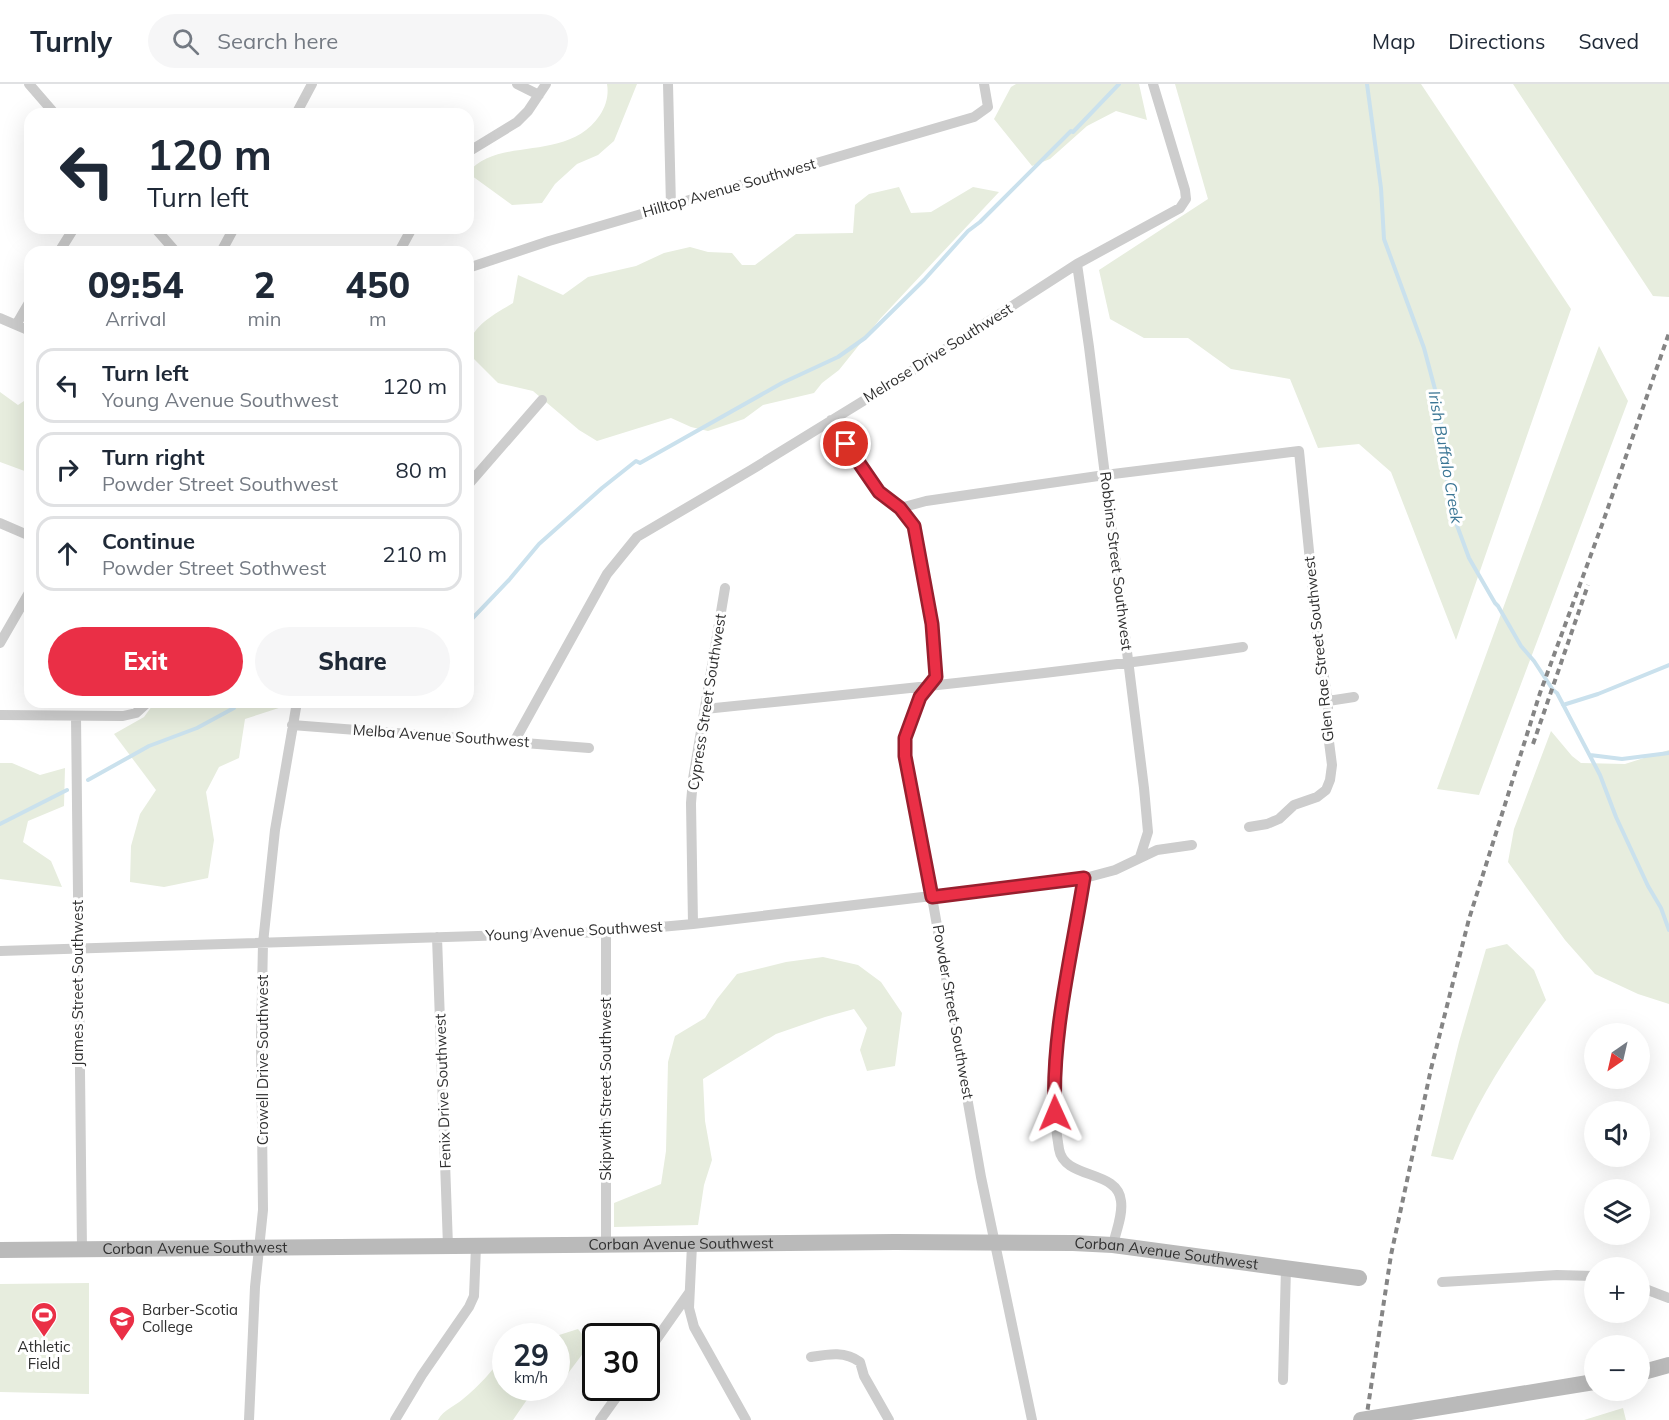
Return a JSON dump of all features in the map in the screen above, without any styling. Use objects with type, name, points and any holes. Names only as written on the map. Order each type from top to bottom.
[{"type":"street","points":[[29,84],[50,108]]},
{"type":"street","points":[[299,108],[312,84]]},
{"type":"street","points":[[518,84],[539,95]]},
{"type":"street","points":[[474,148],[517,122],[528,111],[546,84]]},
{"type":"street","points":[[668,84],[670,206]]},
{"type":"street","name":"Hilltop Avenue Southwest","points":[[474,266],[974,117],[988,107],[984,84]]},
{"type":"street","name":"Melrose Drive Southwest","points":[[514,742],[607,574],[629,544],[650,528],[899,379],[1077,264],[1180,208],[1186,199],[1185,190],[1153,84]]},
{"type":"street","points":[[160,234],[171,246]]},
{"type":"street","name":"Robbins Street Southwest","points":[[1077,264],[1144,788],[1148,832],[1140,857]]},
{"type":"street","points":[[16,325],[24,311]]},
{"type":"street","points":[[0,318],[24,328]]},
{"type":"street","points":[[474,478],[542,400]]},
{"type":"street","name":"Powder Street Southwest","points":[[831,420],[879,492],[900,508],[914,526],[932,624],[936,677],[920,697],[905,738],[905,756],[981,1177],[1032,1420]]},
{"type":"street","name":"Glen Rae Street Southwest","points":[[1105,475],[1299,451],[1318,641],[1328,700],[1328,734],[1332,765],[1326,790],[1317,797],[1294,805],[1278,819],[1267,824],[1249,827]]},
{"type":"street","points":[[900,508],[926,501],[1105,475]]},
{"type":"street","points":[[0,523],[24,533]]},
{"type":"street","name":"Cypress Street Southwest","points":[[693,924],[691,803],[693,779],[726,588]]},
{"type":"street","points":[[0,643],[24,601]]},
{"type":"street","points":[[705,709],[929,687],[1128,664],[1243,647]]},
{"type":"street","points":[[1328,700],[1354,697]]},
{"type":"street","points":[[0,715],[123,716],[136,713],[141,708]]},
{"type":"street","name":"Crowell Drive Southwest","points":[[249,1420],[258,1247],[263,1210],[261,1040],[263,943],[275,830],[296,708]]},
{"type":"street","name":"James Street Southwest","points":[[76,716],[82,1249]]},
{"type":"street","name":"Melba Avenue Southwest","points":[[292,725],[589,748]]},
{"type":"street","name":"Young Avenue Southwest","points":[[0,951],[606,932],[932,897],[1084,878],[1115,870],[1157,850],[1192,845]]},
{"type":"street","points":[[1084,878],[1058,1037],[1054,1092],[1056,1134],[1060,1156],[1068,1164],[1117,1188],[1121,1200],[1121,1214],[1113,1245]]},
{"type":"street","name":"Skipwith Street Southwest","points":[[606,932],[606,1245]]},
{"type":"street","name":"Fenix Drive Southwest","points":[[437,937],[448,1245]]},
{"type":"street","name":"Corban Avenue Southwest","points":[[0,1250],[448,1245],[1073,1243],[1113,1245],[1359,1278]]},
{"type":"street","points":[[692,1245],[689,1308],[694,1328],[746,1420]]},
{"type":"street","points":[[395,1420],[422,1374],[469,1307],[474,1296],[476,1246]]},
{"type":"street","points":[[1282,1380],[1286,1268]]},
{"type":"street","points":[[1442,1282],[1557,1275],[1584,1276]]},
{"type":"street","points":[[1650,1291],[1669,1298]]},
{"type":"street","points":[[660,1334],[689,1293]]},
{"type":"street","points":[[811,1357],[833,1354],[851,1356],[860,1362],[864,1376],[889,1420]]},
{"type":"street","points":[[1650,1370],[1669,1365]]},
{"type":"street","points":[[1361,1420],[1584,1384]]},
{"type":"street","points":[[600,1420],[613,1401]]},
{"type":"green space","points":[[607,84],[637,84],[614,141],[598,155],[577,164],[555,184],[542,203],[512,205],[474,177],[474,168],[496,155],[551,145],[570,139],[586,130],[600,115],[607,96]]},
{"type":"green space","points":[[1016,84],[1139,84],[1147,120],[1116,111],[1087,126],[1050,159],[1032,166],[994,119],[1011,87]]},
{"type":"green space","points":[[1175,84],[1421,84],[1571,309],[1456,640],[1391,472],[1359,444],[1318,448],[1290,379],[1231,369],[1188,338],[1144,338],[1110,319],[1099,270],[1208,199]]},
{"type":"green space","points":[[1513,84],[1669,84],[1669,297],[1653,296]]},
{"type":"green space","points":[[899,187],[911,213],[931,212],[973,187],[999,192],[880,319],[839,370],[822,383],[814,393],[763,405],[744,419],[708,431],[691,427],[671,418],[597,441],[579,430],[533,391],[498,383],[474,359],[474,333],[490,317],[513,303],[518,275],[563,295],[588,277],[636,266],[664,253],[690,247],[708,252],[732,253],[742,265],[755,265],[796,234],[853,233],[855,205],[869,194]]},
{"type":"green space","points":[[1599,346],[1628,401],[1479,795],[1437,789]]},
{"type":"green space","points":[[0,392],[18,405],[24,401],[24,471],[0,462]]},
{"type":"green space","points":[[151,708],[279,708],[245,719],[239,758],[219,767],[206,792],[214,840],[208,878],[164,887],[130,882],[131,846],[140,814],[156,790],[114,734],[144,717]]},
{"type":"green space","points":[[1551,731],[1581,763],[1625,764],[1669,750],[1669,1004],[1638,994],[1595,974],[1565,940],[1508,862],[1514,829]]},
{"type":"green space","points":[[0,763],[12,763],[40,775],[65,768],[64,806],[28,821],[23,842],[51,861],[62,887],[0,879]]},
{"type":"green space","points":[[1507,944],[1534,970],[1546,1000],[1494,1077],[1472,1117],[1453,1160],[1431,1156],[1459,1042],[1486,949]]},
{"type":"green space","points":[[823,957],[858,965],[881,982],[902,1013],[895,1066],[867,1071],[860,1050],[867,1028],[854,1009],[776,1034],[703,1079],[705,1121],[712,1160],[704,1185],[698,1225],[614,1227],[614,1203],[661,1184],[666,1151],[668,1062],[675,1036],[705,1018],[737,974],[786,962]]},
{"type":"green space","name":"Athletic Field","points":[[89,1283],[89,1394],[0,1392],[0,1284]]},
{"type":"green space","points":[[578,1329],[582,1334],[582,1355],[570,1371],[570,1332]]},
{"type":"green space","points":[[491,1372],[492,1401],[526,1401],[513,1420],[438,1420],[475,1389]]},
{"type":"green space","points":[[1623,1408],[1626,1420],[1584,1420]]},
{"type":"waterway","points":[[474,617],[539,544],[636,461],[640,463],[782,383],[838,357],[865,338],[924,280],[968,231],[980,222],[1071,131],[1073,132],[1119,84]]},
{"type":"waterway","name":"Irish Buffalo Creek","points":[[1367,84],[1381,188],[1384,239],[1424,348],[1436,393],[1448,489],[1455,520],[1469,558],[1521,646],[1557,693],[1600,775],[1616,817],[1648,886],[1661,908],[1669,930]]},
{"type":"waterway","points":[[1563,705],[1598,694],[1669,665]]},
{"type":"waterway","points":[[88,780],[149,746],[197,728],[234,708]]},
{"type":"waterway","points":[[1590,755],[1622,759],[1669,753]]},
{"type":"waterway","points":[[0,824],[67,790]]},
{"type":"railway","points":[[1366,1420],[1391,1255],[1431,1069],[1469,919],[1540,693],[1669,333]]},
{"type":"railway","points":[[1533,744],[1588,585]]},
{"type":"place","name":"Athletic Field","points":[[44,1338]]},
{"type":"place","name":"Barber-Scotia College","points":[[122,1342]]},
{"type":"route","points":[[846,444],[879,492],[900,508],[914,526],[932,624],[936,677],[920,697],[905,738],[905,756],[932,897],[1084,878],[1058,1037],[1054,1092],[1055,1113]]}]
